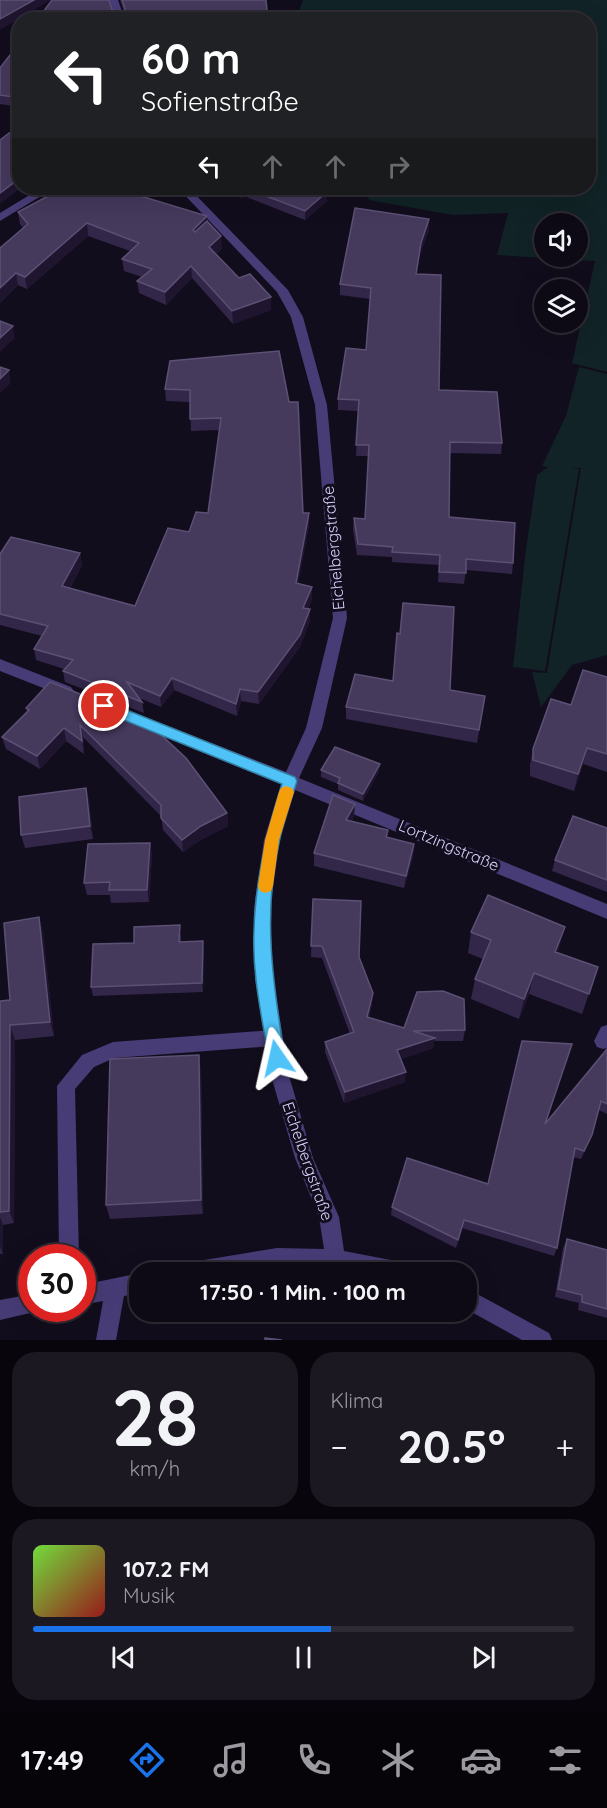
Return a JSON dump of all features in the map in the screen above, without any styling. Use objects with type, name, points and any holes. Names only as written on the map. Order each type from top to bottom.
[{"type":"street","points":[[0,218],[37,195]]},
{"type":"street","name":"Eichelbergstraße","points":[[190,195],[282,290],[297,317],[321,405],[339,618],[314,728],[290,781],[272,840],[262,908],[264,979],[281,1078],[304,1158],[329,1217],[334,1259]]},
{"type":"street","points":[[0,664],[75,695]]},
{"type":"street","name":"Lortzingstraße","points":[[118,712],[409,828],[607,912]]},
{"type":"street","points":[[69,1244],[66,1086],[88,1061],[113,1050],[273,1038]]},
{"type":"street","points":[[253,1262],[277,1258],[334,1259],[349,1262]]},
{"type":"street","points":[[96,1292],[129,1285]]},
{"type":"street","points":[[106,1340],[115,1288]]},
{"type":"street","points":[[477,1304],[542,1340]]},
{"type":"street","points":[[0,1310],[18,1307]]},
{"type":"shaded area","points":[[303,0],[607,0],[607,372],[572,363],[579,333],[588,333],[588,292],[595,261],[588,261],[588,213],[534,213],[534,257],[497,255],[508,213],[453,215],[369,200],[367,195],[596,195],[596,12],[299,12]]},
{"type":"shaded area","points":[[579,367],[607,374],[607,655],[572,665],[541,707],[532,672],[547,673],[581,468],[571,468],[579,469],[545,671],[513,667],[526,549],[537,475],[548,467],[542,466],[566,416]]},
{"type":"building","points":[[0,0],[34,0],[12,12],[0,19]]},
{"type":"building","points":[[52,0],[109,0],[113,12],[43,12]]},
{"type":"building","points":[[122,0],[266,0],[267,12],[126,12]]},
{"type":"building","points":[[12,52],[12,97],[0,95],[0,68]]},
{"type":"building","points":[[12,131],[12,184],[0,193],[0,140]]},
{"type":"building","points":[[50,195],[138,195],[207,216],[193,230],[195,232],[207,221],[221,236],[209,247],[239,278],[250,274],[271,297],[232,311],[191,266],[165,292],[137,281],[152,269],[122,259],[139,243],[87,223],[25,277],[16,273],[0,288],[0,248],[28,224],[18,212]]},
{"type":"building","points":[[263,195],[324,195],[305,211]]},
{"type":"building","points":[[355,208],[429,219],[421,243],[416,274],[441,275],[439,390],[497,392],[502,443],[450,442],[449,517],[515,523],[513,563],[466,559],[466,573],[439,572],[440,555],[392,552],[393,547],[358,544],[354,518],[365,519],[369,445],[356,445],[359,400],[338,399],[346,348],[366,350],[371,288],[340,284]]},
{"type":"building","points":[[0,321],[13,326],[0,338]]},
{"type":"building","points":[[279,351],[289,402],[298,402],[303,513],[309,513],[296,583],[312,587],[303,608],[310,609],[300,635],[258,692],[240,689],[236,704],[172,678],[160,696],[127,682],[142,702],[63,671],[73,660],[34,649],[48,626],[0,614],[0,554],[11,537],[80,553],[62,586],[135,606],[168,528],[189,532],[196,512],[208,513],[221,418],[190,419],[190,390],[165,389],[170,361]]},
{"type":"building","points":[[0,367],[9,370],[0,379]]},
{"type":"building","points":[[403,603],[454,607],[450,690],[485,696],[479,730],[346,707],[355,674],[393,681],[397,633],[400,634]]},
{"type":"building","points":[[583,670],[607,677],[607,754],[587,748],[578,774],[533,760],[533,749],[551,699],[571,705]]},
{"type":"building","points":[[50,682],[145,720],[186,758],[227,813],[201,826],[182,840],[161,818],[161,805],[80,725],[82,741],[64,728],[37,756],[2,737],[29,710],[26,708]]},
{"type":"building","points":[[335,747],[380,764],[363,794],[338,783],[340,778],[321,770]]},
{"type":"building","points":[[86,788],[90,826],[21,835],[19,797]]},
{"type":"building","points":[[333,795],[355,804],[346,820],[388,830],[386,837],[414,844],[406,876],[314,853]]},
{"type":"building","points":[[573,816],[607,828],[607,880],[555,860]]},
{"type":"building","points":[[150,843],[147,890],[109,890],[110,882],[84,883],[88,844]]},
{"type":"building","points":[[488,895],[565,927],[555,952],[598,967],[589,994],[534,973],[524,999],[475,979],[491,940],[471,932]]},
{"type":"building","points":[[313,899],[361,901],[359,957],[373,993],[367,1017],[404,1028],[417,992],[443,991],[464,999],[465,1030],[413,1031],[435,1038],[397,1050],[406,1072],[345,1092],[325,1042],[354,1032],[322,946],[311,946]]},
{"type":"building","points":[[39,917],[50,1022],[10,1025],[9,1211],[0,1212],[0,1001],[10,1000],[4,923]]},
{"type":"building","points":[[180,925],[179,942],[203,941],[202,983],[91,987],[93,944],[134,943],[134,927]]},
{"type":"building","points":[[522,1041],[572,1044],[545,1124],[607,1049],[607,1104],[601,1101],[592,1135],[584,1151],[575,1148],[557,1248],[464,1220],[458,1240],[392,1207],[407,1158],[488,1184]]},
{"type":"building","points":[[199,1055],[201,1200],[106,1205],[110,1059]]},
{"type":"building","points":[[567,1239],[607,1250],[607,1309],[582,1302],[582,1295],[558,1289]]},
{"type":"slow traffic","points":[[265,886],[272,840],[286,792]]},
{"type":"route","points":[[104,706],[290,781],[272,840],[262,908],[264,979],[277,1058]]}]
